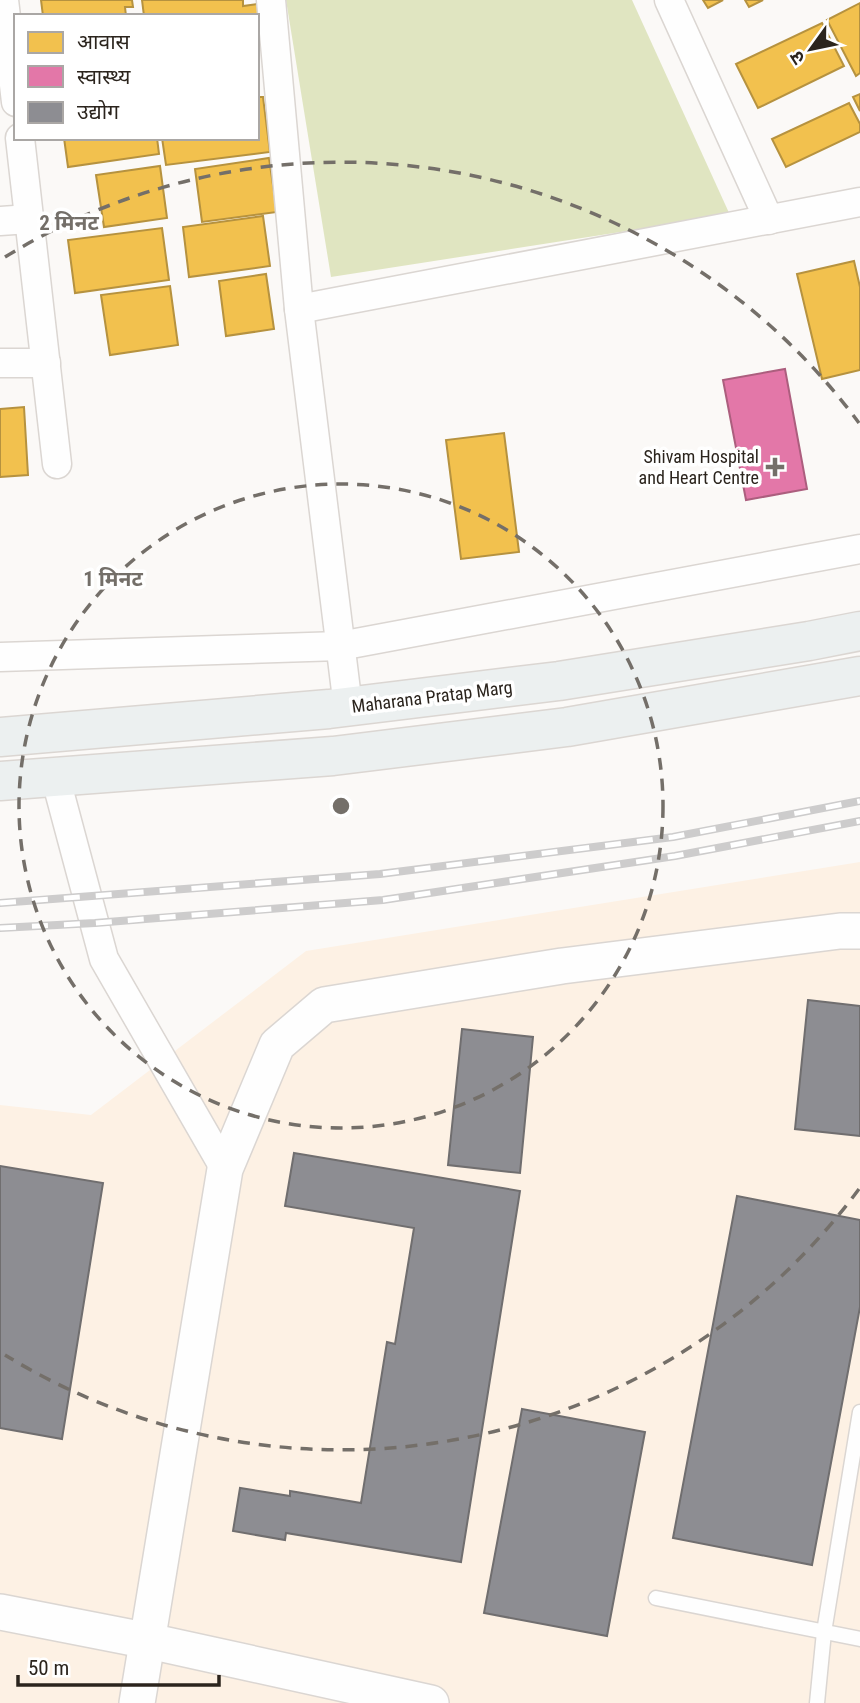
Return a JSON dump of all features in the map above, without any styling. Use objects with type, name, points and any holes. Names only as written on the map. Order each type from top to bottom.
[{"type":"main road","name":"Maharana Pratap Marg","points":[[0,737],[348,707],[559,681],[860,631]]},
{"type":"main road","points":[[0,780],[333,756],[554,729],[860,676]]},
{"type":"street","points":[[4,0],[14,85]]},
{"type":"street","points":[[271,0],[299,309],[348,707]]},
{"type":"street","points":[[669,0],[769,220]]},
{"type":"street","points":[[20,140],[57,464]]},
{"type":"street","points":[[299,309],[860,202]]},
{"type":"street","points":[[0,221],[29,219]]},
{"type":"street","points":[[0,363],[46,363]]},
{"type":"street","points":[[0,657],[340,646],[860,549]]},
{"type":"street","points":[[55,776],[104,959],[225,1169]]},
{"type":"street","points":[[138,1703],[225,1169],[278,1045],[324,1005],[562,966],[841,931],[860,931]]},
{"type":"street","points":[[0,1612],[149,1641],[431,1703]]},
{"type":"lane","points":[[817,1703],[824,1632],[860,1412]]},
{"type":"lane","points":[[656,1598],[860,1639]]},
{"type":"shaded area","points":[[860,862],[860,1703],[0,1703],[0,1105],[91,1115],[306,951]]},
{"type":"green space","points":[[286,0],[632,0],[730,215],[331,277]]},
{"type":"building: आवास","points":[[41,0],[132,0],[133,7],[125,7],[126,14],[43,14]]},
{"type":"building: आवास","points":[[142,0],[243,0],[243,6],[257,4],[259,14],[144,14]]},
{"type":"building: आवास","points":[[703,0],[723,0],[708,8]]},
{"type":"building: आवास","points":[[745,0],[763,0],[749,7]]},
{"type":"building: आवास","points":[[860,3],[860,73],[856,76],[827,20]]},
{"type":"building: आवास","points":[[822,23],[844,66],[758,108],[736,64]]},
{"type":"building: आवास","points":[[860,94],[860,111],[853,97]]},
{"type":"building: आवास","points":[[259,97],[263,97],[270,152],[166,165],[162,140],[259,140]]},
{"type":"building: आवास","points":[[849,103],[860,124],[860,132],[786,167],[772,139]]},
{"type":"building: आवास","points":[[64,140],[157,140],[159,154],[68,167]]},
{"type":"building: आवास","points":[[269,158],[277,212],[202,222],[195,169]]},
{"type":"building: आवास","points":[[160,166],[167,218],[104,227],[96,175]]},
{"type":"building: आवास","points":[[263,216],[270,266],[189,277],[183,227]]},
{"type":"building: आवास","points":[[162,228],[169,280],[75,293],[68,240]]},
{"type":"building: आवास","points":[[854,261],[860,287],[860,370],[822,379],[797,274]]},
{"type":"building: आवास","points":[[266,274],[274,329],[226,336],[219,281]]},
{"type":"building: आवास","points":[[170,286],[178,345],[110,355],[101,295]]},
{"type":"building: आवास","points":[[24,407],[28,475],[0,477],[0,409]]},
{"type":"building: आवास","points":[[504,433],[519,552],[461,559],[446,440]]},
{"type":"building: स्वास्थ्य","points":[[785,369],[807,489],[746,500],[723,380]]},
{"type":"building: उद्योग","points":[[808,1000],[860,1006],[860,1136],[795,1129]]},
{"type":"building: उद्योग","points":[[462,1029],[533,1037],[520,1173],[448,1165]]},
{"type":"building: उद्योग","points":[[294,1153],[520,1191],[461,1562],[286,1533],[285,1540],[233,1531],[240,1488],[290,1496],[290,1491],[361,1503],[387,1342],[395,1344],[414,1228],[285,1206]]},
{"type":"building: उद्योग","points":[[0,1166],[103,1183],[62,1439],[0,1428]]},
{"type":"building: उद्योग","points":[[737,1196],[860,1220],[860,1307],[812,1565],[673,1538]]},
{"type":"building: उद्योग","points":[[522,1409],[645,1432],[607,1636],[484,1613]]},
{"type":"railway","points":[[0,903],[380,874],[673,837],[860,801]]},
{"type":"railway","points":[[0,928],[383,900],[675,856],[860,821]]},
{"type":"place","name":"Shivam Hospital and Heart Centre","points":[[775,467]]}]
